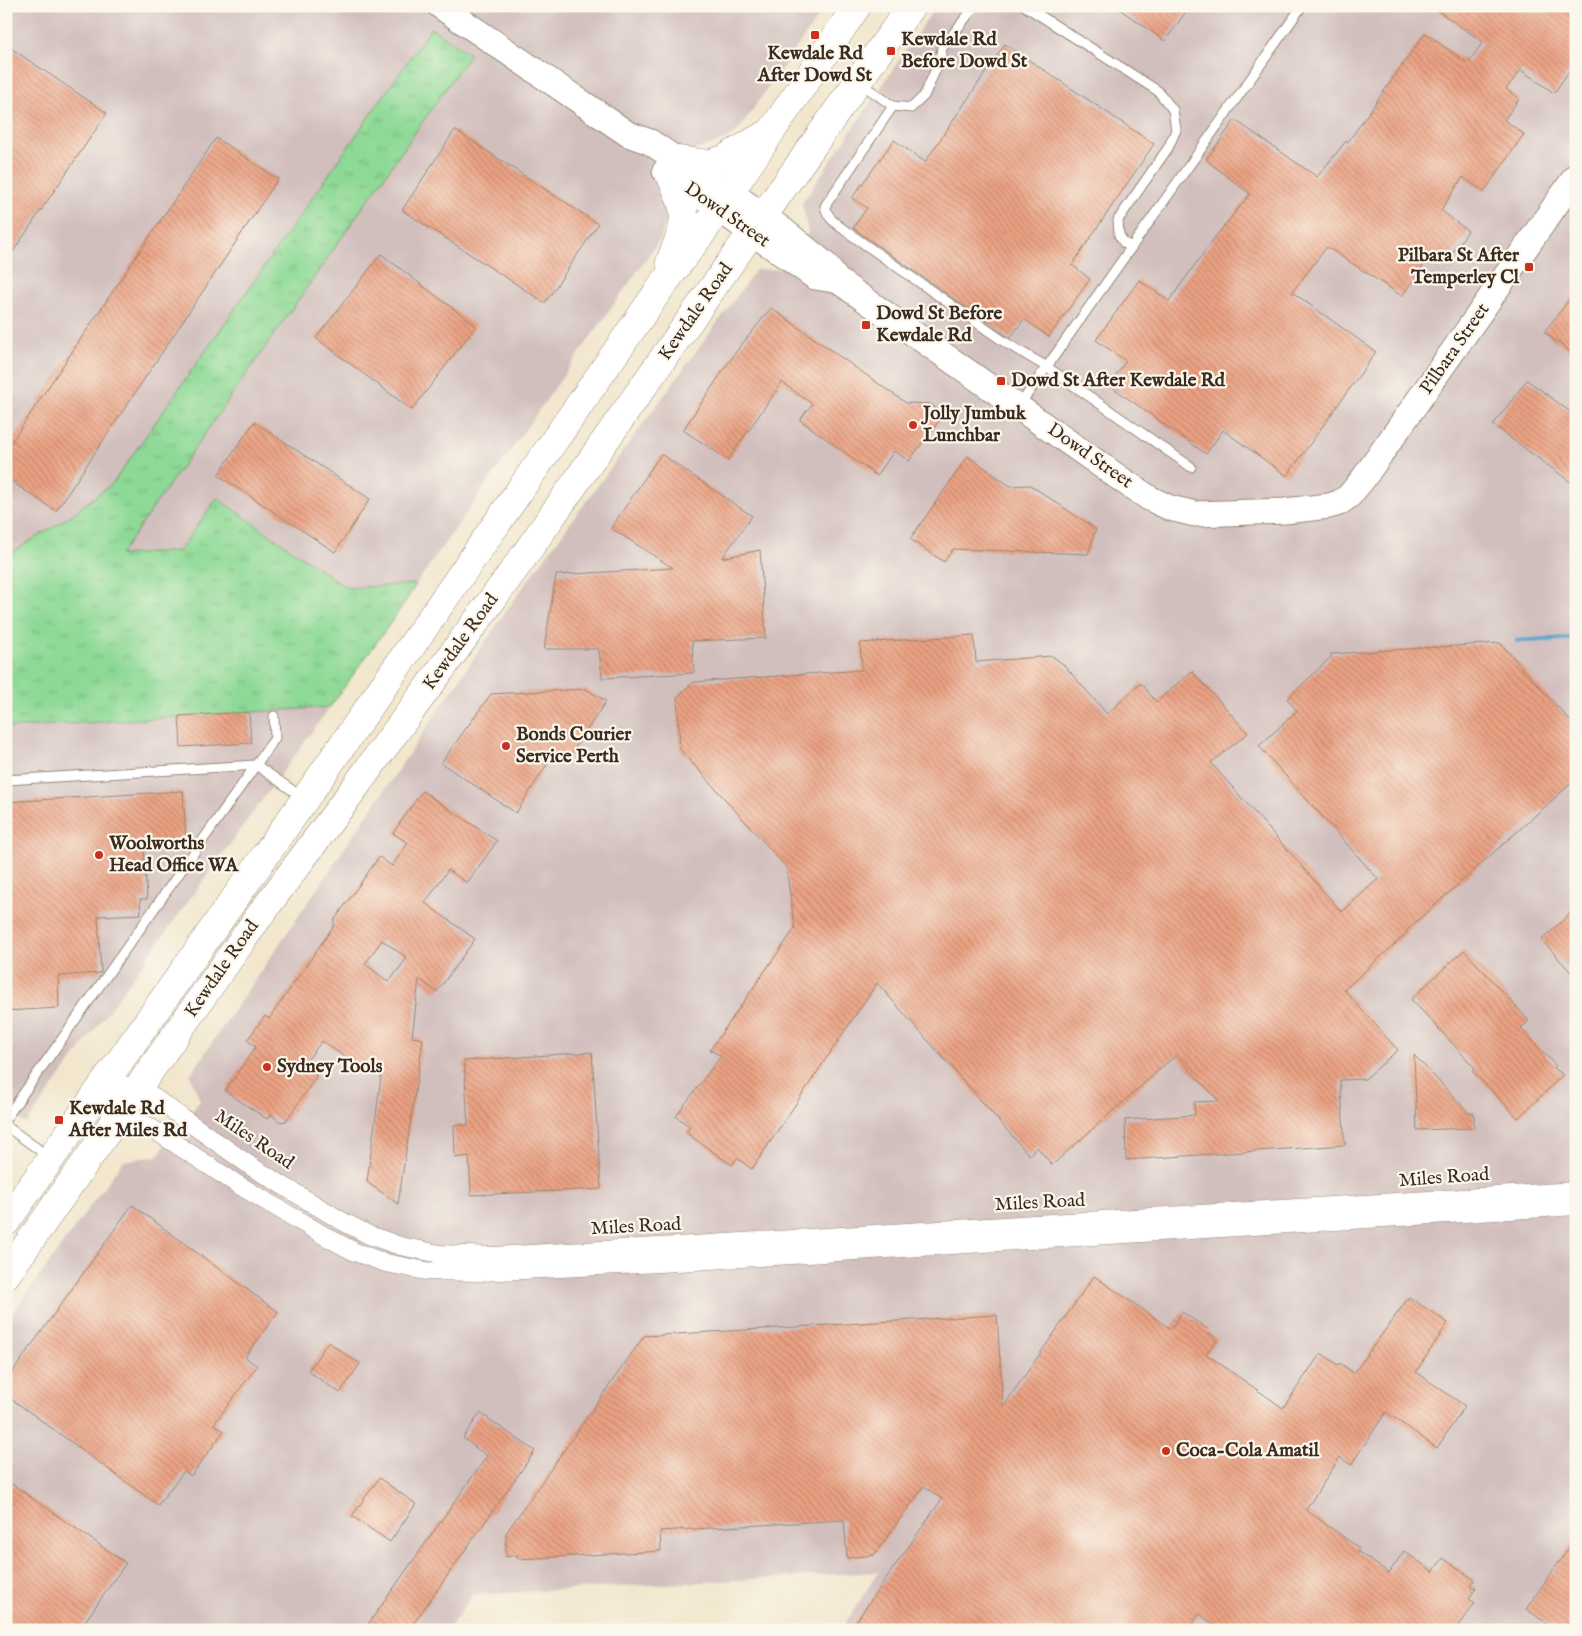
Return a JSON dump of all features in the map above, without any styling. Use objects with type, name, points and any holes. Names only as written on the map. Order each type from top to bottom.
[{"type":"main road","name":"Dowd Street","points":[[440,6],[628,134],[650,142],[673,167],[716,182],[724,201],[758,225],[825,264],[837,280],[1149,498],[1170,508],[1195,514],[1285,511],[1329,506],[1339,503],[1349,496]]},
{"type":"main road","name":"Kewdale Road","points":[[8,1216],[104,1083],[664,283],[724,201],[857,6]]},
{"type":"main road","name":"Kewdale Road","points":[[6,1275],[260,915],[333,818],[524,555],[911,6]]},
{"type":"main road","points":[[664,283],[684,215],[673,167],[708,164],[724,159],[772,131]]},
{"type":"main road","name":"Pilbara Street","points":[[1349,496],[1363,480],[1576,176]]},
{"type":"main road","points":[[304,799],[333,818]]},
{"type":"street","name":"Miles Road","points":[[104,1083],[139,1087],[252,1166],[340,1220],[369,1235],[400,1246],[440,1254],[494,1256],[656,1247],[1576,1190]]},
{"type":"street","name":"Miles Road","points":[[104,1083],[122,1109],[237,1184],[325,1236],[355,1252],[386,1263],[426,1271],[480,1272],[679,1262],[1576,1206]]},
{"type":"lane","points":[[858,82],[893,106],[911,108],[924,96],[940,60],[942,48],[975,6]]},
{"type":"lane","points":[[1025,6],[1158,91],[1173,110],[1176,130],[1168,148],[1118,220],[1119,235],[1124,243],[1132,247]]},
{"type":"lane","points":[[1018,406],[1047,368],[1302,6]]},
{"type":"lane","points":[[893,106],[825,206],[829,218],[1006,343],[1047,368],[1191,467]]},
{"type":"lane","points":[[6,1118],[275,738],[274,716]]},
{"type":"lane","points":[[6,780],[256,765],[304,799]]},
{"type":"lane","points":[[6,1126],[51,1158]]},
{"type":"shaded area","points":[[6,6],[826,6],[736,133],[725,140],[693,151],[664,194],[667,218],[661,238],[416,584],[347,588],[218,498],[179,551],[120,555],[470,54],[431,28],[113,483],[66,519],[6,556]]},
{"type":"shaded area","points":[[936,6],[1576,6],[1576,1630],[841,1630],[878,1572],[473,1595],[448,1630],[6,1630],[6,1322],[123,1161],[157,1156],[200,1101],[190,1075],[513,601],[756,270],[780,269],[808,233],[802,203]]},
{"type":"shaded area","points":[[330,707],[26,1124],[6,1111],[6,728]]},
{"type":"green space","points":[[431,28],[470,54],[120,555],[179,551],[217,498],[347,588],[416,584],[402,607],[330,707],[6,728],[6,556],[66,519],[113,483]]},
{"type":"building","points":[[1115,6],[1190,6],[1165,41]]},
{"type":"building","points":[[1431,6],[1576,6],[1576,61],[1554,93],[1521,70],[1506,89],[1519,99],[1504,120],[1524,134],[1484,192],[1463,177],[1441,210],[1468,231],[1447,261],[1433,252],[1402,296],[1327,247],[1292,292],[1376,352],[1287,476],[1223,430],[1206,454],[1109,385],[1126,361],[1096,340],[1139,280],[1169,301],[1215,237],[1250,194],[1206,160],[1235,120],[1317,177],[1346,141],[1348,142],[1425,33],[1468,63],[1483,42]]},
{"type":"building","points":[[1005,44],[1154,144],[1072,265],[1090,279],[1049,337],[1024,319],[1010,338],[853,228],[867,208],[852,198],[894,140],[925,162]]},
{"type":"building","points":[[6,45],[107,113],[6,262]]},
{"type":"building","points":[[455,130],[598,224],[545,303],[402,210]]},
{"type":"building","points":[[216,138],[278,179],[56,511],[6,478],[6,450]]},
{"type":"building","points":[[381,254],[476,326],[412,410],[316,338]]},
{"type":"building","points":[[1576,291],[1576,356],[1544,332]]},
{"type":"building","points":[[771,308],[906,403],[930,404],[944,414],[909,461],[894,451],[877,476],[800,420],[812,404],[782,382],[728,460],[683,430],[735,353]]},
{"type":"building","points":[[1527,380],[1576,416],[1576,486],[1493,425]]},
{"type":"building","points":[[254,422],[370,499],[335,552],[218,475]]},
{"type":"building","points":[[661,454],[752,516],[722,558],[760,550],[766,638],[692,641],[694,673],[602,678],[599,649],[544,649],[556,575],[673,568],[611,528]]},
{"type":"building","points":[[968,456],[1010,486],[1030,485],[1096,529],[1088,554],[953,549],[944,562],[910,539]]},
{"type":"building","points":[[974,635],[976,662],[1052,656],[1063,664],[1107,714],[1141,683],[1156,702],[1192,671],[1248,733],[1211,763],[1342,912],[1378,879],[1259,746],[1297,711],[1287,699],[1331,657],[1331,654],[1500,643],[1576,727],[1576,779],[1406,931],[1407,933],[1344,990],[1398,1050],[1365,1079],[1340,1080],[1345,1145],[1126,1160],[1125,1120],[1195,1115],[1194,1102],[1219,1101],[1176,1055],[1052,1165],[1037,1147],[1029,1155],[877,983],[752,1169],[737,1158],[732,1165],[686,1133],[690,1127],[676,1116],[721,1056],[710,1050],[795,928],[786,867],[680,749],[677,697],[694,682],[862,670],[860,643]]},
{"type":"building","points":[[586,689],[606,701],[571,754],[553,755],[516,813],[441,763],[491,694]]},
{"type":"building","points":[[249,712],[251,743],[181,747],[179,716]]},
{"type":"building","name":"Woolworths Head Office WA","points":[[183,791],[186,842],[180,842],[181,846],[144,849],[147,899],[140,899],[141,914],[98,916],[101,973],[58,976],[59,1008],[6,1011],[6,960],[8,960],[6,802]]},
{"type":"building","points":[[422,791],[497,841],[467,883],[448,870],[425,903],[475,939],[437,992],[419,979],[412,1037],[423,1039],[398,1204],[367,1182],[382,1070],[360,1067],[322,1041],[305,1063],[315,1070],[316,1077],[286,1121],[280,1122],[271,1114],[267,1119],[225,1091],[256,1046],[247,1040],[265,1016],[269,1019],[335,924],[333,922],[379,857],[392,866],[408,843],[393,833]],"holes":[[[382,940],[407,958],[389,982],[365,964]]]},
{"type":"building","points":[[1576,908],[1576,978],[1542,940]]},
{"type":"building","points":[[1464,950],[1529,1021],[1521,1028],[1556,1066],[1554,1068],[1563,1075],[1518,1118],[1472,1071],[1475,1068],[1411,999]]},
{"type":"building","points":[[592,1052],[601,1189],[471,1195],[469,1156],[455,1158],[454,1125],[468,1125],[464,1061]]},
{"type":"building","points":[[1414,1055],[1469,1113],[1474,1113],[1474,1128],[1417,1130]]},
{"type":"building","points":[[132,1205],[278,1312],[245,1357],[257,1366],[214,1424],[224,1431],[191,1476],[184,1471],[158,1505],[6,1395],[6,1381]]},
{"type":"building","points":[[1094,1276],[1171,1329],[1182,1312],[1209,1330],[1207,1332],[1218,1339],[1206,1354],[1283,1408],[1321,1353],[1354,1373],[1409,1297],[1448,1323],[1416,1372],[1465,1406],[1437,1448],[1386,1412],[1351,1465],[1340,1457],[1306,1510],[1359,1548],[1357,1551],[1389,1573],[1404,1551],[1433,1572],[1443,1558],[1475,1580],[1471,1585],[1476,1588],[1469,1599],[1475,1603],[1456,1630],[1221,1630],[1199,1614],[1188,1630],[850,1630],[942,1499],[924,1486],[874,1555],[847,1558],[844,1520],[660,1531],[661,1551],[518,1559],[517,1555],[506,1557],[506,1533],[644,1336],[997,1315],[1003,1407]]},
{"type":"building","points":[[328,1342],[360,1364],[340,1393],[308,1371]]},
{"type":"building","points":[[480,1413],[535,1451],[409,1630],[364,1630],[487,1456],[463,1438]]},
{"type":"building","points":[[379,1478],[416,1504],[390,1542],[352,1516]]},
{"type":"building","points":[[6,1480],[126,1563],[79,1630],[6,1630]]},
{"type":"building","points":[[1576,1538],[1576,1630],[1557,1630],[1526,1609]]},
{"type":"waterway","points":[[1517,641],[1576,638]]},
{"type":"place","name":"Kewdale Rd After Dowd St","points":[[815,35]]},
{"type":"place","name":"Kewdale Rd Before Dowd St","points":[[891,51]]},
{"type":"place","name":"Pilbara St After Temperley Cl","points":[[1529,267]]},
{"type":"place","name":"Dowd St Before Kewdale Rd","points":[[866,325]]},
{"type":"place","name":"Dowd St After Kewdale Rd","points":[[1001,381]]},
{"type":"place","name":"Jolly Jumbuk Lunchbar","points":[[913,425]]},
{"type":"place","name":"Bonds Courier Service Perth","points":[[506,746]]},
{"type":"place","name":"Woolworths Head Office WA","points":[[99,855]]},
{"type":"place","name":"Sydney Tools","points":[[267,1067]]},
{"type":"place","name":"Kewdale Rd After Miles Rd","points":[[59,1120]]},
{"type":"place","name":"Coca-Cola Amatil","points":[[1166,1451]]}]
